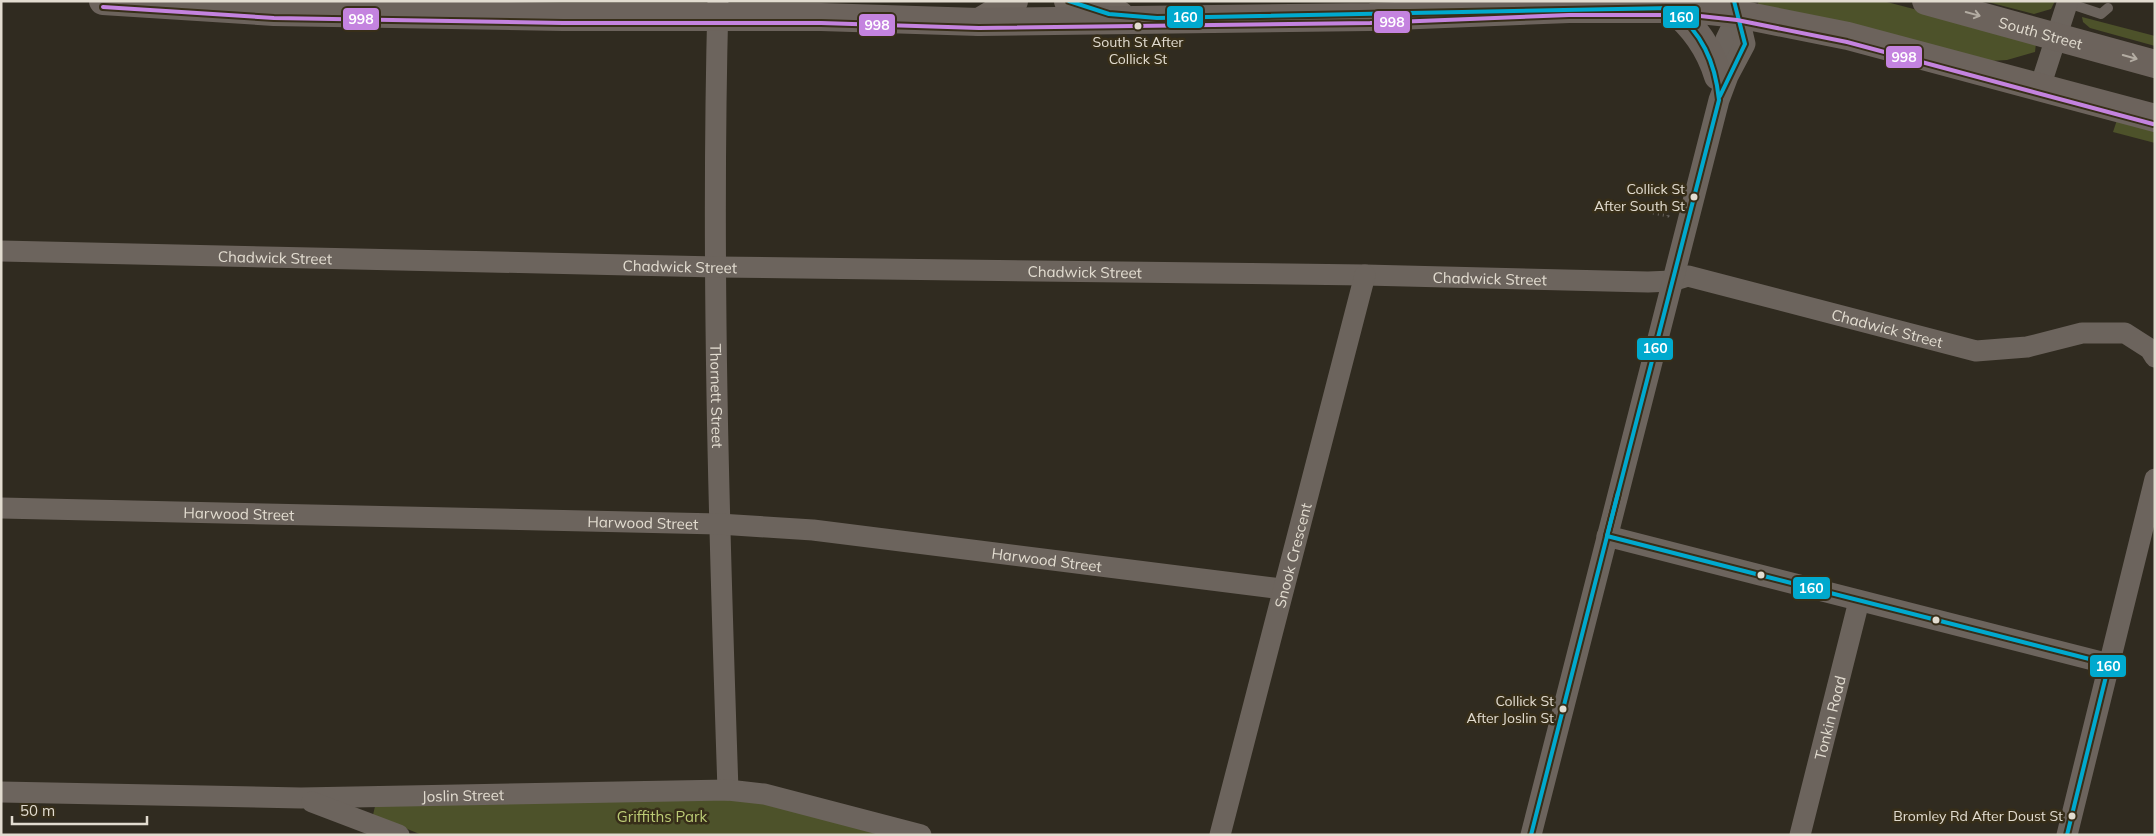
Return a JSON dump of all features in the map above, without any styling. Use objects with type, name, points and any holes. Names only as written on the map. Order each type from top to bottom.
[{"type":"main road","points":[[103,1],[265,12],[419,8],[718,9],[821,17],[979,22],[1378,9],[1739,6],[2155,118]]},
{"type":"main road","name":"South Street","points":[[1933,2],[2155,64]]},
{"type":"main road","points":[[1670,8],[1684,18],[1697,33],[1713,59],[1718,88]]},
{"type":"street","points":[[979,22],[1014,1]]},
{"type":"street","points":[[1068,1],[1083,7],[1136,18]]},
{"type":"street","points":[[2040,87],[2068,2]]},
{"type":"street","points":[[1531,835],[1672,281],[1718,88],[1729,30],[1739,6]]},
{"type":"street","name":"Thornett Street","points":[[718,9],[717,267],[719,524],[728,790]]},
{"type":"street","name":"Chadwick Street","points":[[1,251],[717,267],[1672,281],[1688,276],[1976,351],[2027,347],[2091,333],[2125,333],[2153,353]]},
{"type":"street","name":"Snook Crescent","points":[[1220,835],[1282,589],[1365,275]]},
{"type":"street","points":[[2067,835],[2155,479]]},
{"type":"street","name":"Harwood Street","points":[[1,508],[719,524],[813,530],[1282,589]]},
{"type":"street","points":[[1607,536],[2109,664]]},
{"type":"street","name":"Tonkin Road","points":[[1800,835],[1859,601]]},
{"type":"street","name":"Joslin Street","points":[[1,792],[301,798],[728,790],[764,794],[921,835]]},
{"type":"street","points":[[301,798],[398,835]]},
{"type":"lane","points":[[2068,2],[2101,14],[2108,8]]},
{"type":"path","points":[[1653,213],[1668,216],[1670,207]]},
{"type":"green space","points":[[1759,1],[1883,1],[2025,38],[2036,43],[2035,52],[2007,60],[1990,61],[1757,6]]},
{"type":"green space","points":[[1984,1],[2055,1],[2051,9],[2034,14]]},
{"type":"green space","points":[[2082,17],[2155,36],[2155,46],[2090,28],[2083,22]]},
{"type":"green space","points":[[2117,120],[2155,130],[2155,143],[2113,132]]},
{"type":"green space","name":"Griffiths Park","points":[[725,797],[765,801],[892,835],[422,835],[373,815],[376,802]]},
{"type":"transit line","name":"160","points":[[1069,1],[1109,14],[1157,18],[1671,8],[1682,18],[1699,38],[1710,60],[1719,100],[1607,536]]},
{"type":"transit line","name":"160","points":[[1720,96],[1745,44],[1734,1]]},
{"type":"transit line","name":"998","points":[[103,7],[274,18],[563,23],[821,23],[979,28],[1370,23],[1569,15],[1691,15],[1737,20],[1847,42],[2153,124]]},
{"type":"transit line","name":"160","points":[[1531,835],[1618,493]]},
{"type":"transit line","name":"160","points":[[1607,536],[2109,664],[2067,835]]},
{"type":"place","name":"South St After Collick St","points":[[1138,26]]},
{"type":"place","name":"Collick St After South St","points":[[1694,197]]},
{"type":"place","name":"Collick St After Joslin St","points":[[1563,709]]},
{"type":"place","name":"Bromley Rd After Doust St","points":[[2072,816]]}]
